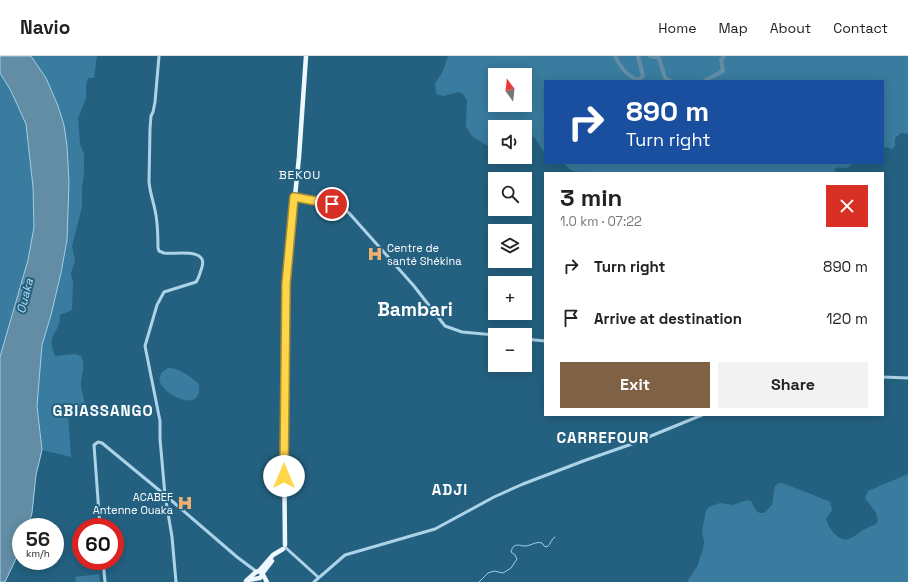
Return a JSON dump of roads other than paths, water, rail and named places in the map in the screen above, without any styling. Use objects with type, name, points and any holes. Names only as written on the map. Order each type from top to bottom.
[{"type":"main road","points":[[244,582],[259,574],[278,552],[285,548],[284,445],[286,284],[299,157],[306,56]]},
{"type":"main road","points":[[259,574],[266,582]]},
{"type":"street","points":[[159,56],[155,102],[151,116],[149,182],[157,222],[158,248],[159,252],[164,254],[195,254],[199,256],[202,264],[196,282],[164,292],[161,296],[145,346],[160,421],[160,439],[165,495],[172,538],[176,582]]},
{"type":"street","points":[[294,197],[342,207],[414,286],[445,326],[462,332],[488,334]]},
{"type":"street","points":[[532,340],[544,341]]},
{"type":"street","points":[[884,377],[908,378]]},
{"type":"street","points":[[314,582],[345,555],[435,528],[494,497],[523,484],[629,445],[700,416]]},
{"type":"street","points":[[99,518],[94,445],[96,443],[102,443],[259,574]]},
{"type":"street","points":[[285,548],[318,577]]},
{"type":"street","points":[[104,570],[105,582]]},
{"type":"water","name":"Ouaka","points":[[0,56],[31,56],[46,78],[64,125],[69,182],[67,240],[51,315],[42,345],[37,406],[42,450],[36,475],[32,513],[31,518],[12,518],[12,567],[5,582],[0,582],[0,357],[28,260],[34,227],[33,187],[26,124],[11,91],[0,73]]},
{"type":"waterway","points":[[615,56],[624,70],[630,76],[638,80],[643,76],[638,56]]},
{"type":"waterway","points":[[650,56],[659,58],[665,78],[669,80]]},
{"type":"waterway","points":[[706,80],[723,71],[721,60],[724,56]]},
{"type":"waterway","points":[[479,582],[488,573],[494,571],[503,573],[511,568],[517,559],[511,552],[514,546],[527,546],[535,543],[542,543],[547,547],[555,537]]},
{"type":"place","name":"Centre de santé Shékina","points":[[375,254]]},
{"type":"place","name":"ACABEF Antenne Ouaka","points":[[185,503]]},
{"type":"district","name":"BEKOU","points":[[300,175]]},
{"type":"district","name":"Bambari","points":[[415,309]]},
{"type":"district","name":"GBIASSANGO","points":[[103,411]]},
{"type":"district","name":"CARREFOUR","points":[[603,438]]},
{"type":"district","name":"ADJI","points":[[450,490]]}]
